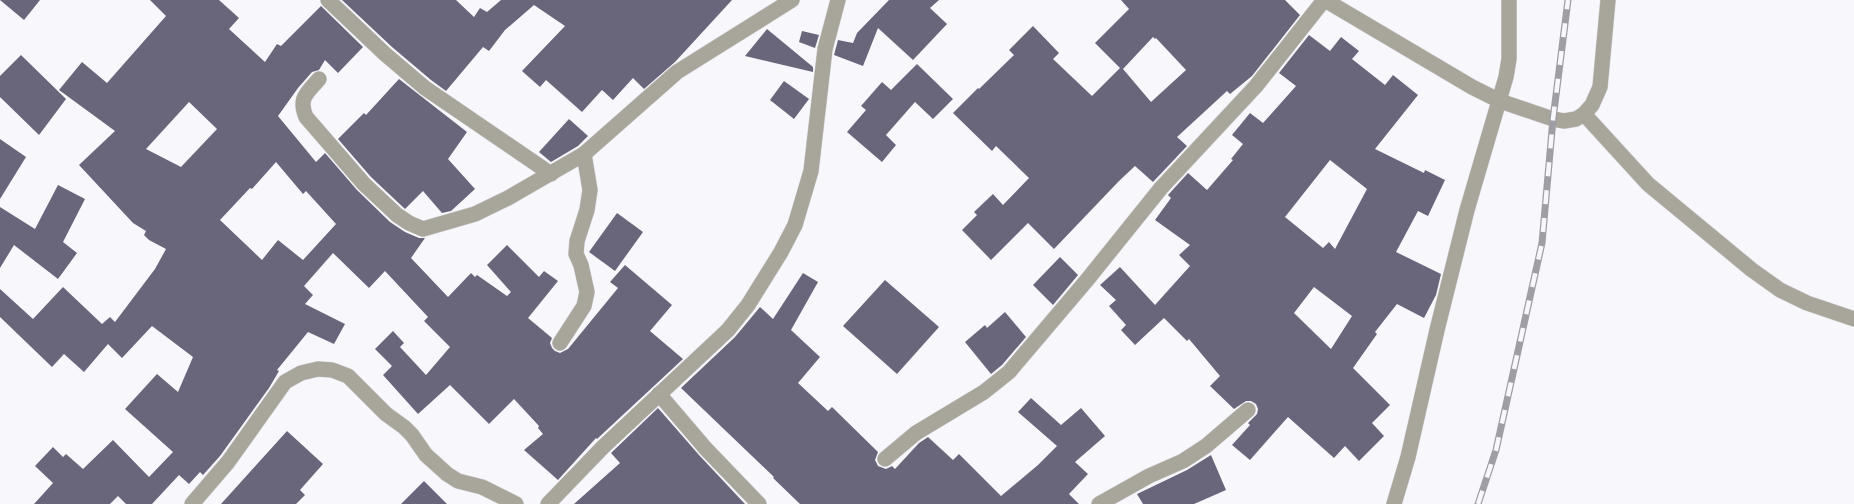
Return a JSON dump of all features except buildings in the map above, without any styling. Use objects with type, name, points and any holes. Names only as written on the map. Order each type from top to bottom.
[{"type":"street","points":[[328,0],[425,88],[551,174]]},
{"type":"street","points":[[320,79],[302,103],[306,117],[372,192],[397,215],[423,229],[475,214],[584,154],[677,72],[792,0]]},
{"type":"street","points":[[548,504],[603,447],[728,330],[748,305],[781,252],[795,225],[811,171],[825,49],[838,0]]},
{"type":"street","points":[[885,459],[916,433],[984,392],[1009,372],[1066,306],[1161,188],[1256,86],[1325,0],[1472,87],[1500,101],[1553,119],[1576,119],[1592,105],[1600,87],[1608,0]]},
{"type":"street","points":[[1394,504],[1408,457],[1467,210],[1500,101],[1509,59],[1509,0]]},
{"type":"street","points":[[1584,114],[1648,184],[1752,270],[1789,295],[1854,319]]},
{"type":"street","points":[[560,344],[584,306],[587,292],[576,254],[577,241],[587,210],[590,190],[584,154]]},
{"type":"street","points":[[192,504],[233,455],[285,382],[301,373],[318,369],[332,370],[348,376],[386,414],[404,427],[426,456],[447,474],[458,481],[482,487],[516,504]]},
{"type":"street","points":[[659,394],[706,449],[759,504]]},
{"type":"street","points":[[1100,504],[1206,447],[1248,410]]},
{"type":"railway","points":[[1478,504],[1496,450],[1542,243],[1553,119],[1568,0]]}]
